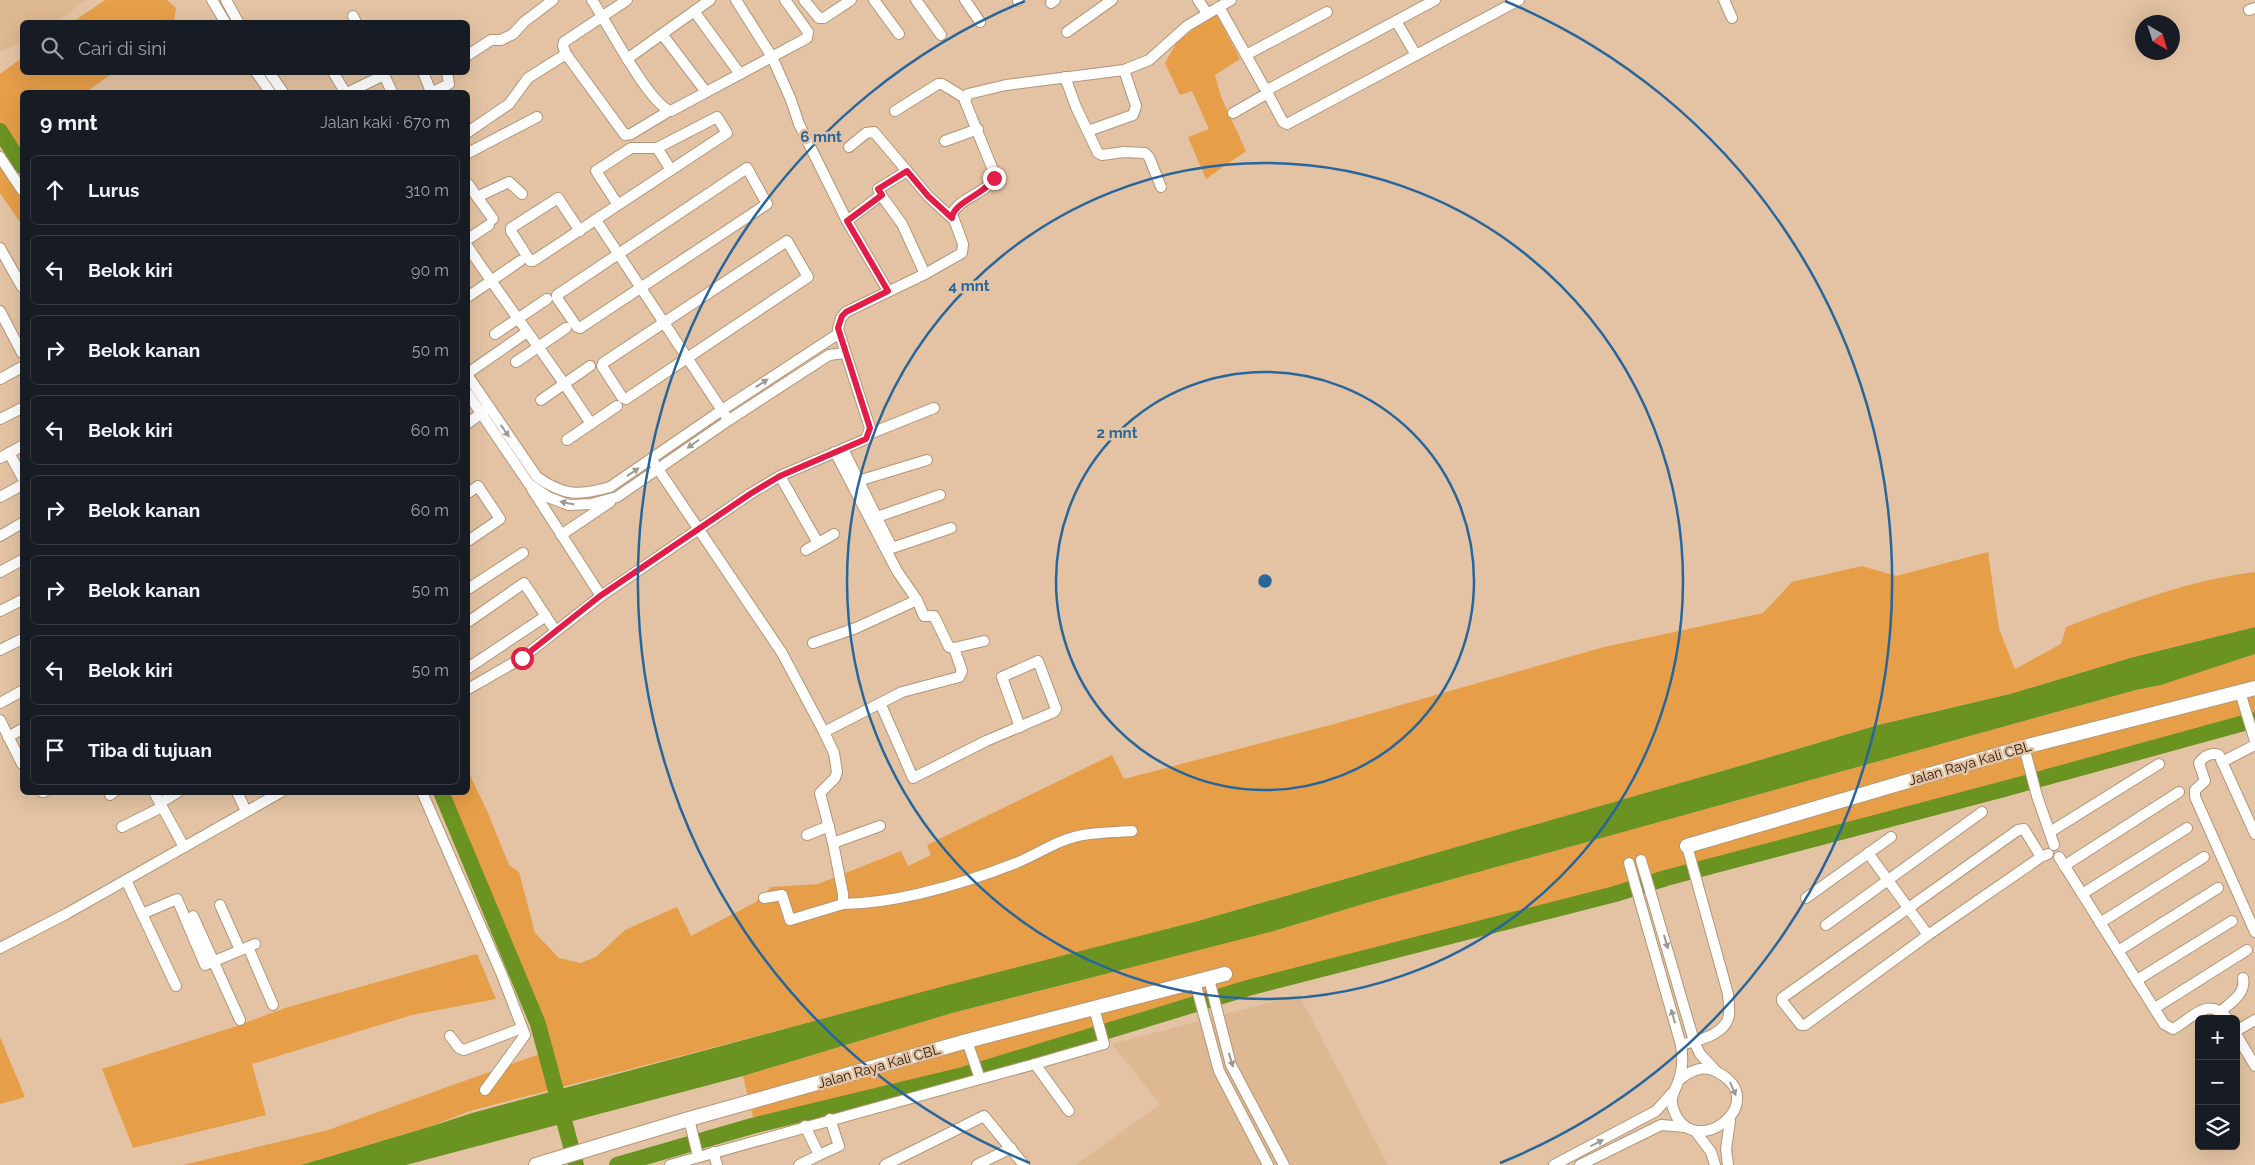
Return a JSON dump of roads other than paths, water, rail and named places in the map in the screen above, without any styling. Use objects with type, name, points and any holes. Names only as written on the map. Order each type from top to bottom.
[{"type":"main road","name":"Jalan Raya Kali CBL","points":[[1688,846],[1753,825],[2024,747],[2255,688]]},
{"type":"main road","name":"Jalan Raya Kali CBL","points":[[536,1165],[558,1162],[689,1119],[968,1041],[1225,974]]},
{"type":"street","points":[[212,0],[224,20]]},
{"type":"street","points":[[226,0],[237,20]]},
{"type":"street","points":[[470,54],[491,40],[501,40],[512,34],[524,22],[553,0]]},
{"type":"street","points":[[592,0],[627,59],[658,101],[669,111]]},
{"type":"street","points":[[627,0],[564,42],[563,46],[566,54],[625,135],[631,134],[669,111],[808,36],[808,32],[785,0]]},
{"type":"street","points":[[627,59],[710,0]]},
{"type":"street","points":[[736,0],[772,57],[791,100],[798,124],[847,221],[888,291]]},
{"type":"street","points":[[804,0],[819,18],[824,18],[851,0]]},
{"type":"street","points":[[874,0],[899,34]]},
{"type":"street","points":[[916,0],[941,35]]},
{"type":"street","points":[[965,0],[980,22]]},
{"type":"street","points":[[1067,32],[1112,0]]},
{"type":"street","points":[[1198,0],[1207,13]]},
{"type":"street","points":[[965,98],[972,92],[1065,77],[1107,74],[1124,70],[1149,60],[1173,37],[1207,13],[1231,0]]},
{"type":"street","points":[[1234,113],[1267,91],[1435,0]]},
{"type":"street","points":[[1218,7],[1283,122],[1287,124],[1519,0]]},
{"type":"street","points":[[1724,0],[1732,18]]},
{"type":"street","points":[[694,11],[740,74]]},
{"type":"street","points":[[1246,55],[1327,12]]},
{"type":"street","points":[[1396,21],[1416,55]]},
{"type":"street","points":[[662,34],[706,92]]},
{"type":"street","points":[[470,131],[509,104],[528,78],[566,54]]},
{"type":"street","points":[[1088,131],[1133,114],[1136,111],[1124,70]]},
{"type":"street","points":[[258,75],[269,90]]},
{"type":"street","points":[[271,75],[282,90]]},
{"type":"street","points":[[335,75],[344,90]]},
{"type":"street","points":[[353,90],[381,75]]},
{"type":"street","points":[[384,75],[391,90]]},
{"type":"street","points":[[424,75],[431,90]]},
{"type":"street","points":[[436,90],[449,84],[448,75]]},
{"type":"street","points":[[1065,77],[1076,107],[1100,155],[1137,152],[1147,155],[1161,187]]},
{"type":"street","points":[[895,111],[938,84],[942,84],[965,98],[995,175],[991,183],[984,190],[955,208],[952,218]]},
{"type":"street","points":[[470,152],[537,117]]},
{"type":"street","points":[[580,230],[558,198],[512,228],[511,231],[530,261],[533,261],[596,220],[618,204],[727,133],[718,117],[657,148],[631,148],[596,171],[618,204]]},
{"type":"street","points":[[945,141],[978,129]]},
{"type":"street","points":[[470,689],[522,658],[600,596],[780,476],[863,442],[869,434],[870,428],[838,334],[841,318],[846,312],[953,259],[962,251],[963,244],[952,218],[928,196],[874,132],[866,133],[849,147]]},
{"type":"street","points":[[657,148],[671,170]]},
{"type":"street","points":[[0,157],[20,187]]},
{"type":"street","points":[[747,168],[767,204],[642,288],[580,328],[577,327],[557,298],[557,295],[619,255],[747,168]]},
{"type":"street","points":[[907,171],[878,189],[902,224],[925,274]]},
{"type":"street","points":[[477,198],[509,182],[522,194]]},
{"type":"street","points":[[470,187],[491,222],[470,238]]},
{"type":"street","points":[[847,221],[882,195]]},
{"type":"street","points":[[596,220],[729,420]]},
{"type":"street","points":[[787,241],[808,277],[626,399],[602,366],[603,363],[664,322],[787,241]]},
{"type":"street","points":[[0,248],[20,283]]},
{"type":"street","points":[[470,250],[517,319],[540,346],[591,424]]},
{"type":"street","points":[[470,295],[520,261]]},
{"type":"street","points":[[495,334],[547,299]]},
{"type":"street","points":[[0,312],[20,349]]},
{"type":"street","points":[[516,362],[566,328]]},
{"type":"street","points":[[470,374],[527,332]]},
{"type":"street","points":[[470,396],[536,476],[552,488],[572,494],[589,493],[610,487],[652,460],[722,410],[838,334]]},
{"type":"street","points":[[562,535],[729,420],[829,355],[845,353]]},
{"type":"street","points":[[541,400],[590,366]]},
{"type":"street","points":[[0,379],[20,368]]},
{"type":"street","points":[[470,380],[484,411],[600,596]]},
{"type":"street","points":[[567,440],[617,406]]},
{"type":"street","points":[[869,434],[934,408]]},
{"type":"street","points":[[0,419],[20,409]]},
{"type":"street","points":[[470,421],[484,411]]},
{"type":"street","points":[[20,447],[5,455],[20,474]]},
{"type":"street","points":[[839,451],[858,481],[892,548],[951,528]]},
{"type":"street","points":[[839,451],[897,571],[917,600],[924,616],[934,616],[949,647],[954,648],[984,641]]},
{"type":"street","points":[[652,460],[782,653],[834,753],[837,772],[820,793],[833,843],[843,894],[843,904]]},
{"type":"street","points":[[858,481],[927,460]]},
{"type":"street","points":[[780,476],[818,543]]},
{"type":"street","points":[[529,484],[548,498],[569,505],[591,504],[617,497]]},
{"type":"street","points":[[0,497],[20,486]]},
{"type":"street","points":[[470,492],[478,486],[500,519],[470,540]]},
{"type":"street","points":[[877,517],[940,495]]},
{"type":"street","points":[[0,536],[20,524]]},
{"type":"street","points":[[806,550],[834,534]]},
{"type":"street","points":[[470,588],[523,553]]},
{"type":"street","points":[[0,572],[20,561]]},
{"type":"street","points":[[470,621],[524,583],[555,630]]},
{"type":"street","points":[[813,643],[856,628],[917,600]]},
{"type":"street","points":[[0,612],[20,601]]},
{"type":"street","points":[[470,667],[546,616]]},
{"type":"street","points":[[0,650],[20,640]]},
{"type":"street","points":[[824,732],[880,704],[891,696],[959,677],[962,671],[954,648]]},
{"type":"street","points":[[880,704],[913,778],[1020,727],[1055,710],[1038,661],[1002,677],[1020,727]]},
{"type":"street","points":[[0,703],[20,692]]},
{"type":"street","points":[[2222,762],[2254,739],[2240,692]]},
{"type":"street","points":[[0,720],[20,760]]},
{"type":"street","points":[[8,736],[20,730]]},
{"type":"street","points":[[2024,747],[2030,775],[2054,845],[2061,850],[2061,861],[2164,1024],[2173,1029],[2205,1008],[2212,1008],[2225,1015],[2242,991],[2244,985],[2243,978]]},
{"type":"street","points":[[2255,834],[2219,755],[2212,753],[2200,761],[2205,781],[2194,793],[2255,932]]},
{"type":"street","points":[[2050,832],[2159,764]]},
{"type":"street","points":[[2061,861],[2179,792]]},
{"type":"street","points":[[156,795],[184,847]]},
{"type":"street","points":[[122,827],[161,805],[174,795]]},
{"type":"street","points":[[238,795],[246,811]]},
{"type":"street","points":[[0,948],[126,880],[275,795]]},
{"type":"street","points":[[423,795],[499,966],[525,1035],[485,1090]]},
{"type":"street","points":[[1826,925],[1982,812]]},
{"type":"street","points":[[807,835],[829,826]]},
{"type":"street","points":[[833,843],[880,826]]},
{"type":"street","points":[[2054,845],[2048,848],[2044,856],[1928,935],[1805,1025],[1801,1025],[1782,1001],[1782,998],[2020,828],[2024,828],[2044,856],[2061,861]]},
{"type":"street","points":[[2082,894],[2187,828]]},
{"type":"street","points":[[764,898],[782,896],[790,920],[843,904],[870,904],[954,884],[1017,863],[1052,845],[1082,835],[1132,830]]},
{"type":"street","points":[[1806,898],[1891,837]]},
{"type":"street","points":[[1682,1045],[1717,1032],[1726,1024],[1730,1014],[1728,994],[1688,846]]},
{"type":"street","points":[[1868,853],[1928,935]]},
{"type":"street","points":[[2100,923],[2204,856]]},
{"type":"street","points":[[1641,860],[1694,1041],[1700,1054],[1715,1070],[1725,1076],[1733,1086],[1736,1097],[1726,1149],[1728,1165]]},
{"type":"street","points":[[1554,1165],[1656,1111],[1672,1093],[1679,1080],[1683,1058],[1682,1045],[1629,863]]},
{"type":"street","points":[[126,880],[176,986]]},
{"type":"street","points":[[2118,951],[2218,888]]},
{"type":"street","points":[[142,914],[177,899],[206,965],[248,947]]},
{"type":"street","points":[[220,905],[248,947],[273,1005]]},
{"type":"street","points":[[193,916],[240,1020]]},
{"type":"street","points":[[2137,980],[2232,921]]},
{"type":"street","points":[[2155,1008],[2247,950]]},
{"type":"street","points":[[1202,980],[1212,993],[1231,1065],[1284,1165]]},
{"type":"street","points":[[1202,980],[1199,997],[1219,1070],[1268,1165]]},
{"type":"street","points":[[670,1165],[698,1154],[713,1152],[1104,1044],[1094,1008]]},
{"type":"street","points":[[2240,1030],[2255,1020]]},
{"type":"street","points":[[450,1036],[464,1050],[522,1028]]},
{"type":"street","points":[[2240,1039],[2254,1062]]},
{"type":"street","points":[[968,1041],[980,1077]]},
{"type":"street","points":[[1035,1064],[1069,1111]]},
{"type":"street","points":[[1679,1080],[1689,1072],[1702,1068],[1715,1070]]},
{"type":"street","points":[[1672,1093],[1672,1106],[1676,1118],[1685,1127]]},
{"type":"street","points":[[885,1165],[980,1117],[988,1118],[1024,1165]]},
{"type":"street","points":[[689,1119],[698,1154]]},
{"type":"street","points":[[799,1165],[839,1146],[830,1119]]},
{"type":"street","points":[[1247,1126],[1260,1119]]},
{"type":"street","points":[[1580,1165],[1661,1125],[1685,1127],[1696,1132],[1714,1131],[1730,1121]]},
{"type":"street","points":[[805,1126],[819,1155]]},
{"type":"street","points":[[1696,1132],[1711,1152],[1715,1165]]},
{"type":"street","points":[[977,1165],[1011,1148]]},
{"type":"street","points":[[713,1152],[717,1165]]},
{"type":"waterway","points":[[0,131],[20,163]]},
{"type":"waterway","points":[[617,1165],[752,1126],[963,1075],[1248,988],[1615,894],[1666,878],[2004,789],[2255,720]]},
{"type":"waterway","points":[[442,795],[538,1024],[576,1165]]}]
